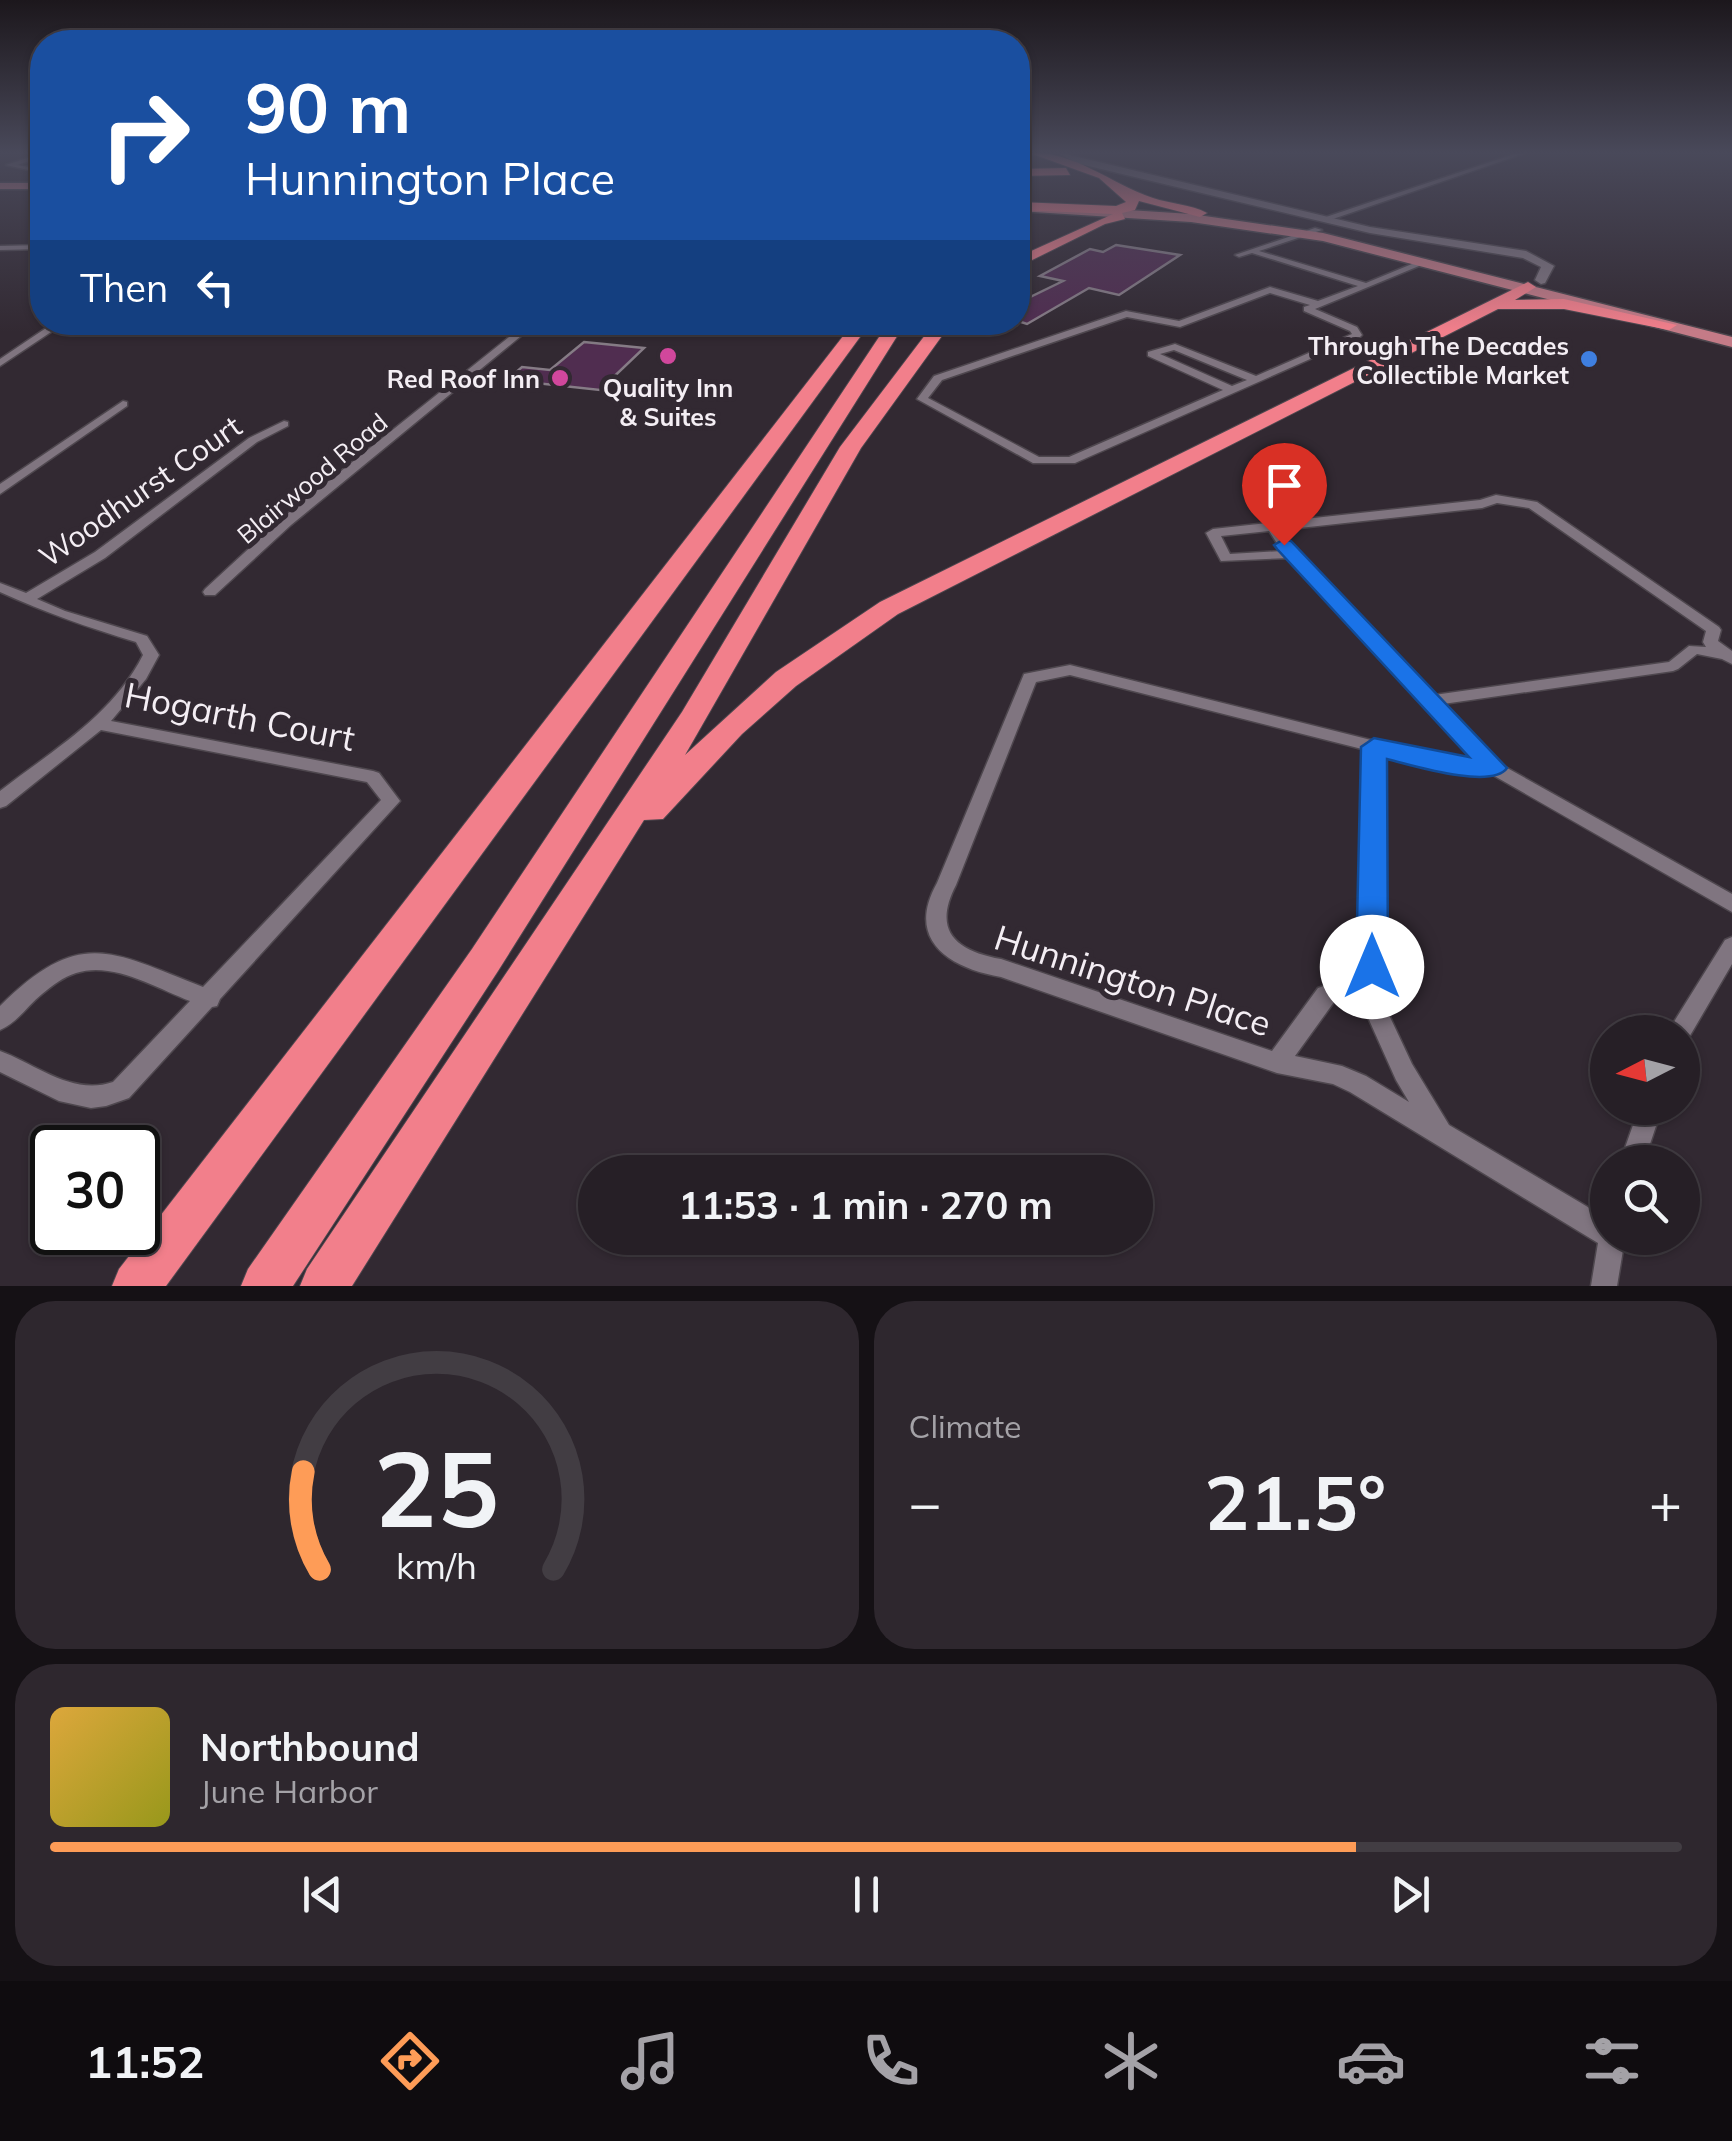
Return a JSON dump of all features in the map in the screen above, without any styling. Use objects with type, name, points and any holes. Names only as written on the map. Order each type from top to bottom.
[{"type":"highway","points":[[1030,257],[1104,219],[1132,212]]},
{"type":"highway","points":[[594,875],[731,727],[834,643],[889,608],[1497,306],[1534,284]]},
{"type":"highway","points":[[1497,306],[1564,304],[1669,325]]},
{"type":"highway","points":[[743,482],[828,335]]},
{"type":"highway","points":[[136,1286],[853,335]]},
{"type":"highway","points":[[265,1286],[485,960],[889,335]]},
{"type":"highway","points":[[324,1286],[594,875],[920,335]]},
{"type":"highway","points":[[879,406],[934,335]]},
{"type":"main road","points":[[1147,212],[1317,228],[1427,261],[1732,330]]},
{"type":"main road","points":[[1168,212],[1317,228],[1534,284],[1732,342]]},
{"type":"street","points":[[1260,212],[1317,228]]},
{"type":"street","points":[[1239,255],[1256,253],[1361,212]]},
{"type":"street","points":[[0,245],[30,245]]},
{"type":"street","points":[[1256,253],[1366,285]]},
{"type":"street","points":[[1317,304],[1270,290],[1174,324],[1126,314],[938,378],[922,399],[1049,464],[1071,461],[1359,333],[1306,311],[1427,261]]},
{"type":"street","points":[[0,354],[30,334]]},
{"type":"street","points":[[0,363],[43,335]]},
{"type":"street","name":"Blairwood Road","points":[[210,592],[286,522],[518,335]]},
{"type":"street","points":[[1228,392],[1151,354],[1175,348],[1256,379]]},
{"type":"street","points":[[0,354],[15,354]]},
{"type":"street","points":[[0,490],[123,404]]},
{"type":"street","name":"Woodhurst Court","points":[[25,600],[128,536],[253,440],[284,424]]},
{"type":"street","points":[[1293,554],[1226,558],[1215,544],[1213,534],[1482,504],[1496,499],[1533,504],[1714,630],[1710,642],[1728,657]]},
{"type":"street","points":[[1273,527],[1293,554],[1494,768],[1732,904]]},
{"type":"street","points":[[0,587],[25,600],[134,635],[146,644],[150,655],[145,672],[95,724],[0,801]]},
{"type":"street","points":[[1429,701],[1673,666],[1694,649],[1728,657]]},
{"type":"street","name":"Hunnington Place","points":[[1494,768],[1444,764],[1070,670],[1040,673],[1030,678],[932,914],[938,937],[951,952],[967,959],[1277,1063],[1334,1074],[1358,1084],[1590,1224]]},
{"type":"street","name":"Hogarth Court","points":[[0,1061],[64,1091],[106,1098],[122,1090],[390,801],[372,777],[95,724]]},
{"type":"street","points":[[1277,1063],[1326,995],[1362,982],[1372,967],[1374,747]]},
{"type":"street","points":[[1690,1015],[1732,946]]},
{"type":"street","points":[[0,1020],[60,968],[93,958],[209,999]]},
{"type":"street","points":[[1362,982],[1404,1072],[1441,1133]]},
{"type":"street","points":[[1604,1286],[1608,1255]]},
{"type":"building","points":[[1116,245],[1180,255],[1119,295],[1089,288],[1030,322],[1030,297],[1063,281],[1040,276],[1090,249],[1103,252]]},
{"type":"building","points":[[584,342],[644,348],[600,390],[507,380],[522,367],[550,370]]},
{"type":"place","name":"Quality Inn & Suites","points":[[668,356]]},
{"type":"place","name":"Through The Decades Collectible Market","points":[[1589,359]]},
{"type":"place","name":"Red Roof Inn","points":[[560,378]]},
{"type":"route","points":[[1284,545],[1494,768],[1464,768],[1374,747],[1372,967]]}]
